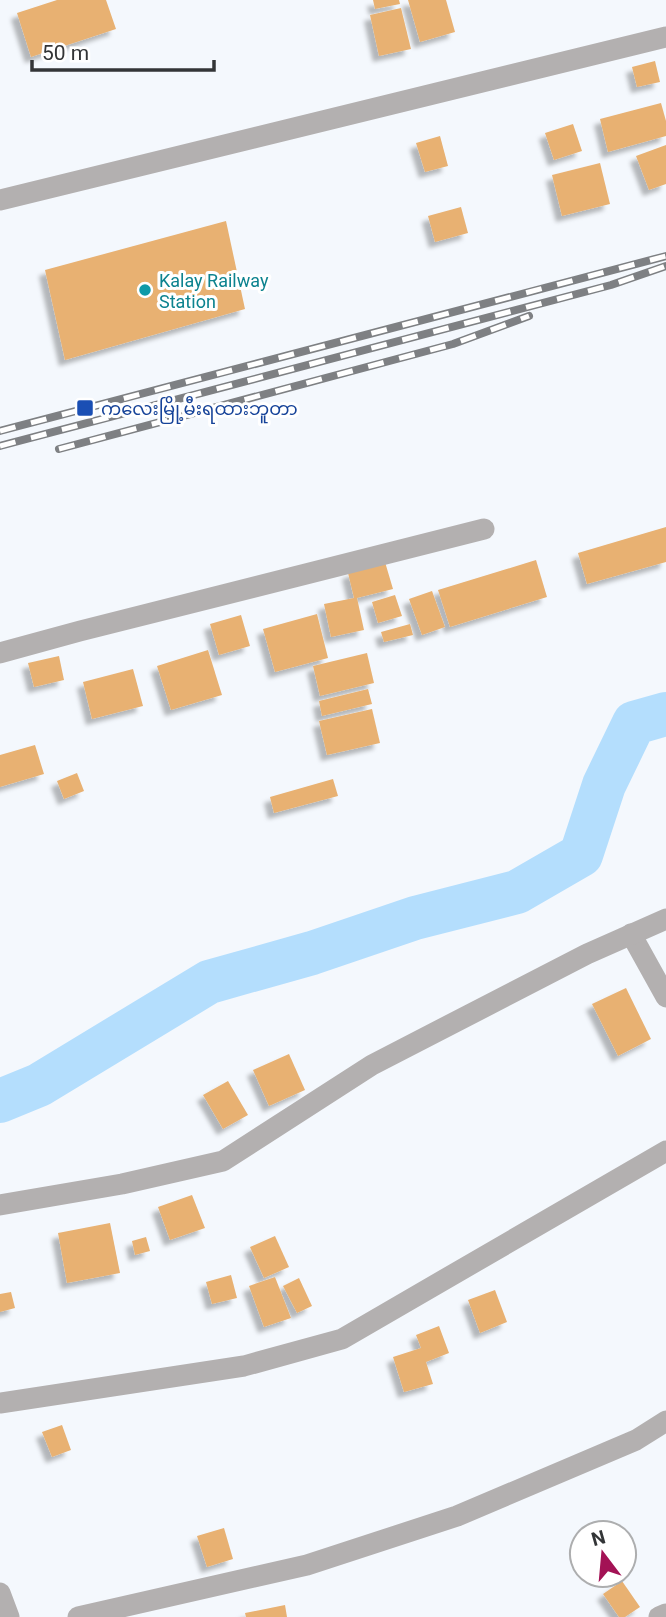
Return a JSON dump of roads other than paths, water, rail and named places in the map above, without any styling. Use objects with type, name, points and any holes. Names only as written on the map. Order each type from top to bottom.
[{"type":"street","points":[[0,200],[666,37]]},
{"type":"street","points":[[0,653],[484,529]]},
{"type":"street","points":[[0,1205],[122,1184],[223,1161],[372,1065],[587,954],[666,919]]},
{"type":"street","points":[[631,934],[666,997]]},
{"type":"street","points":[[0,1403],[244,1366],[342,1339],[666,1151]]},
{"type":"street","points":[[78,1617],[307,1565],[457,1516],[636,1440],[666,1421]]},
{"type":"street","points":[[0,1593],[9,1617]]},
{"type":"street","points":[[659,1617],[666,1614]]},
{"type":"waterway","points":[[0,1101],[39,1085],[209,982],[312,953],[415,918],[517,892],[581,855],[604,785],[634,723],[666,714]]},
{"type":"railway","points":[[0,431],[666,256]]},
{"type":"railway","points":[[0,446],[611,285],[666,266]]},
{"type":"railway","points":[[59,449],[453,344],[529,316]]},
{"type":"place","name":"Kalay Railway Station","points":[[145,290]]},
{"type":"place","name":"ကလေးမြို့မီးရထားဘူတာ","points":[[85,408]]}]
